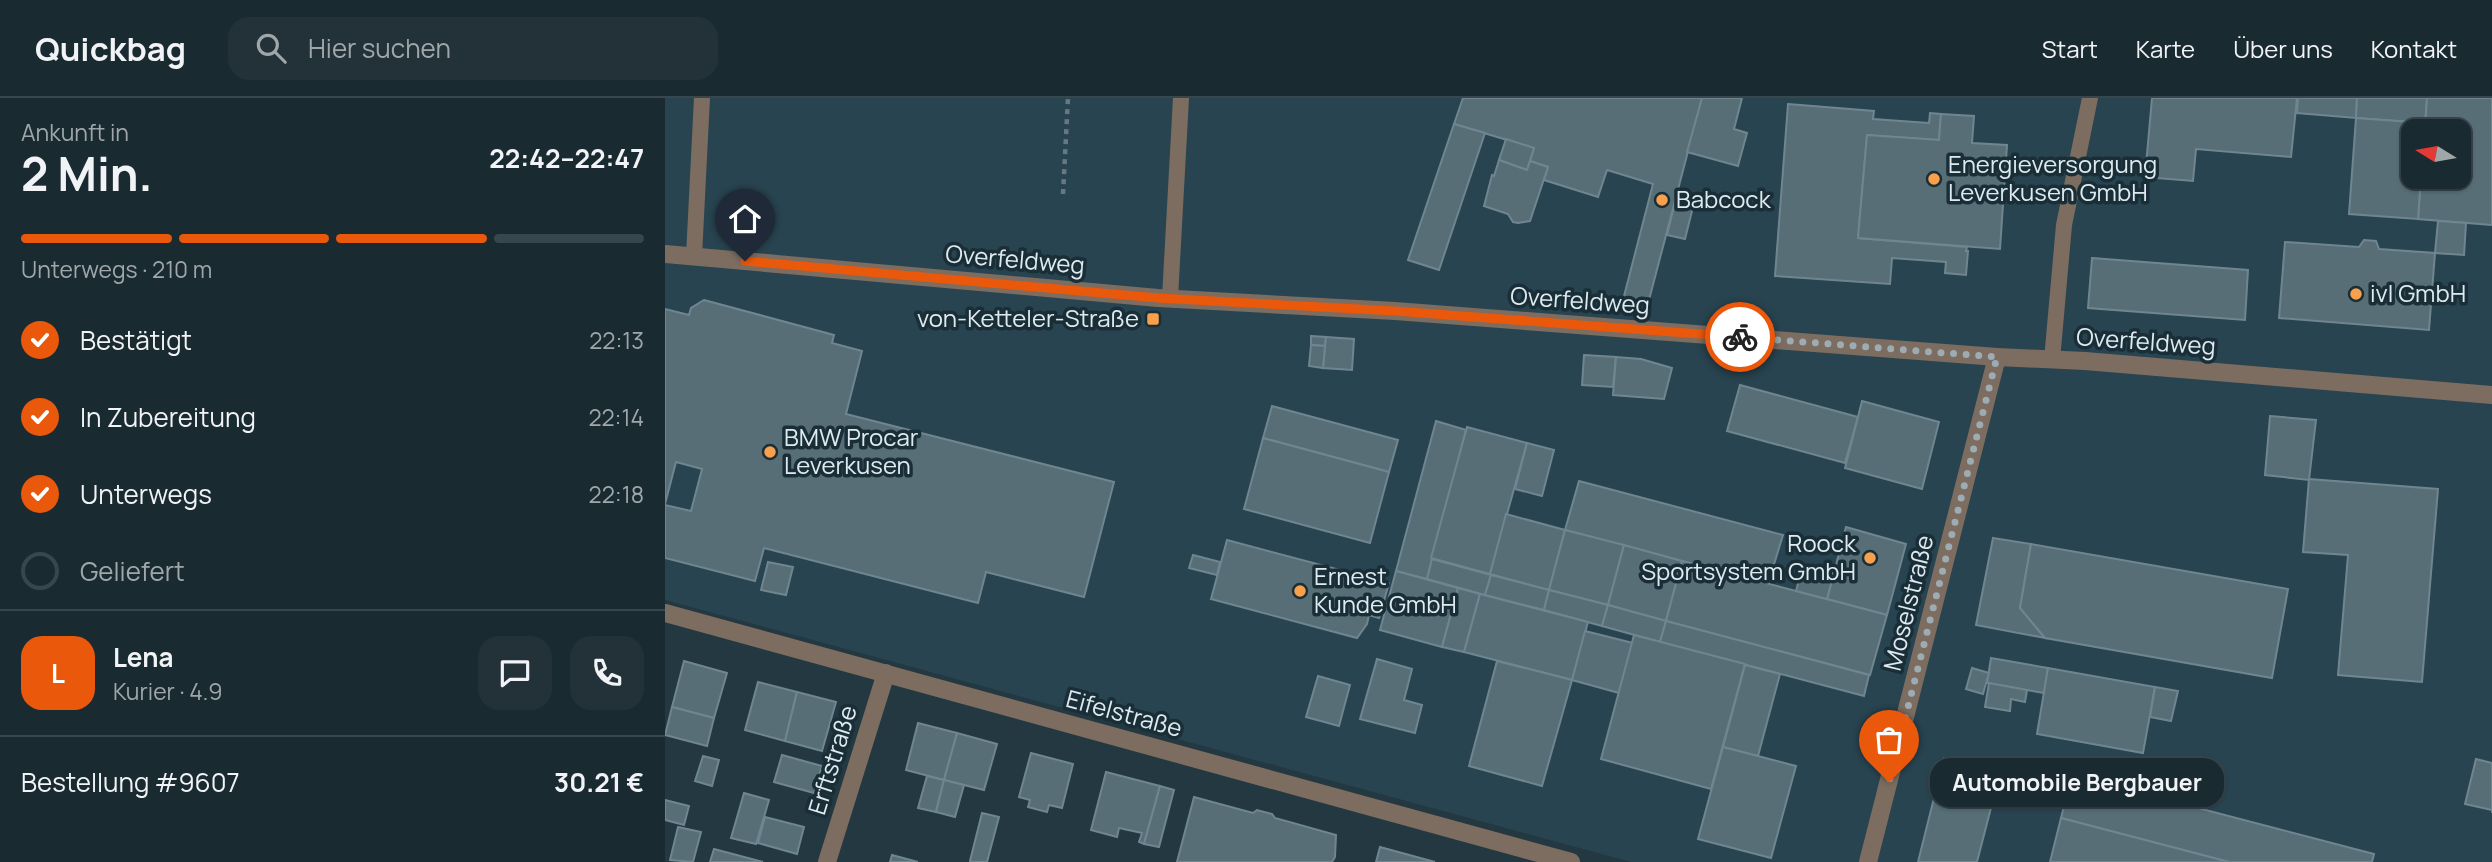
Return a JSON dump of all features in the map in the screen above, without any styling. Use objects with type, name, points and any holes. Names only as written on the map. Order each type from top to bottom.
[{"type":"street","name":"Overfeldweg","points":[[665,254],[1170,298],[1409,312],[1997,357],[2085,361],[2492,395]]},
{"type":"street","name":"Moselstraße","points":[[1868,862],[1997,357]]},
{"type":"street","name":"Eifelstraße","points":[[665,613],[1571,862]]},
{"type":"street","name":"Erftstraße","points":[[827,862],[885,673]]},
{"type":"lane","points":[[694,256],[702,98]]},
{"type":"lane","points":[[1170,298],[1181,98]]},
{"type":"lane","points":[[2052,360],[2064,225],[2090,98]]},
{"type":"path","points":[[1063,194],[1068,98]]},
{"type":"shaded area","points":[[665,98],[2492,98],[2492,862],[1631,862],[665,600]]},
{"type":"building","name":"Babcock","points":[[1463,98],[1702,98],[1649,300],[1623,300],[1653,184],[1607,170],[1598,197],[1544,180],[1548,167],[1530,161],[1534,148],[1454,124]]},
{"type":"building","points":[[1702,98],[1742,98],[1734,129],[1747,133],[1738,166],[1687,152]]},
{"type":"building","points":[[2152,98],[2297,98],[2291,157],[2196,149],[2193,181],[2145,177]]},
{"type":"building","points":[[2298,98],[2357,98],[2356,118],[2297,113]]},
{"type":"building","points":[[2357,98],[2427,98],[2425,119],[2401,119],[2401,121],[2356,118]]},
{"type":"building","points":[[2427,98],[2492,98],[2492,225],[2418,219],[2420,189],[2471,189],[2471,119],[2426,119]]},
{"type":"building","points":[[1788,104],[1874,111],[1873,119],[1929,123],[1930,113],[1941,114],[1939,140],[1867,135],[1858,238],[1967,247],[1966,275],[1945,273],[1946,262],[1892,258],[1890,284],[1775,276]]},
{"type":"building","name":"Energieversorgung Leverkusen GmbH","points":[[1941,114],[1974,116],[1972,143],[2007,145],[2000,249],[1858,238],[1867,135],[1939,140]]},
{"type":"building","points":[[2356,118],[2401,121],[2401,189],[2420,189],[2418,219],[2349,214]]},
{"type":"building","points":[[1454,124],[1485,133],[1439,270],[1408,260]]},
{"type":"building","points":[[1506,139],[1534,148],[1527,170],[1499,160]]},
{"type":"building","points":[[1499,160],[1527,170],[1530,161],[1548,167],[1530,221],[1513,222],[1508,214],[1484,206]]},
{"type":"building","points":[[1675,202],[1693,207],[1685,239],[1667,235]]},
{"type":"building","points":[[2438,221],[2466,223],[2464,255],[2435,253]]},
{"type":"building","points":[[2364,240],[2376,241],[2379,249],[2435,253],[2429,330],[2279,318],[2285,242],[2359,247]]},
{"type":"building","points":[[2092,258],[2248,270],[2245,320],[2088,308]]},
{"type":"building","points":[[704,300],[834,335],[832,343],[862,351],[846,414],[1114,482],[1084,597],[986,572],[978,603],[764,548],[755,581],[665,558],[665,505],[691,511],[702,469],[676,462],[665,504],[665,309],[689,315],[691,308]]},
{"type":"building","points":[[1311,336],[1326,337],[1325,346],[1311,345]]},
{"type":"building","points":[[1326,337],[1354,339],[1352,370],[1323,368]]},
{"type":"building","points":[[1311,345],[1325,346],[1323,368],[1309,366]]},
{"type":"building","points":[[1584,355],[1616,357],[1613,387],[1582,385]]},
{"type":"building","points":[[1616,357],[1641,359],[1672,368],[1664,399],[1613,395]]},
{"type":"building","points":[[1740,385],[1858,417],[1845,463],[1727,431]]},
{"type":"building","points":[[1862,401],[1939,422],[1922,489],[1845,468]]},
{"type":"building","points":[[1272,406],[1398,440],[1389,472],[1263,438]]},
{"type":"building","points":[[2270,416],[2316,420],[2309,480],[2265,475]]},
{"type":"building","points":[[1436,421],[1466,430],[1427,579],[1396,571]]},
{"type":"building","points":[[1467,427],[1527,443],[1490,574],[1431,558]]},
{"type":"building","points":[[1263,438],[1389,472],[1370,543],[1244,509]]},
{"type":"building","points":[[1527,443],[1554,450],[1542,496],[1515,489]]},
{"type":"building","points":[[2309,479],[2438,489],[2422,682],[2338,675],[2348,555],[2303,552]]},
{"type":"building","points":[[1579,481],[1783,535],[1768,584],[1565,530]]},
{"type":"building","points":[[1506,514],[1565,530],[1549,590],[1490,574]]},
{"type":"building","name":"Roock Sportsystem GmbH","points":[[1846,527],[1906,544],[1887,615],[1827,599]]},
{"type":"building","points":[[1565,530],[1624,545],[1608,605],[1549,590]]},
{"type":"building","points":[[1993,538],[2031,544],[2020,608],[2045,638],[1976,625]]},
{"type":"building","name":"Ernest Kunde GmbH","points":[[1227,540],[1389,583],[1379,618],[1369,615],[1367,624],[1357,638],[1211,599]]},
{"type":"building","points":[[2031,544],[2288,589],[2272,678],[2045,638],[2020,608]]},
{"type":"building","points":[[1624,545],[1682,561],[1666,621],[1608,605]]},
{"type":"building","points":[[1193,555],[1220,562],[1217,575],[1189,568]]},
{"type":"building","points":[[1432,559],[1491,575],[1485,595],[1427,579]]},
{"type":"building","points":[[1682,561],[1887,615],[1870,675],[1666,621]]},
{"type":"building","points":[[768,562],[793,567],[786,595],[761,590]]},
{"type":"building","points":[[1803,565],[1834,573],[1827,599],[1796,591]]},
{"type":"building","points":[[1396,571],[1458,588],[1442,647],[1380,630]]},
{"type":"building","points":[[1491,575],[1549,590],[1544,610],[1485,595]]},
{"type":"building","points":[[1458,588],[1480,594],[1464,652],[1442,647]]},
{"type":"building","points":[[1549,590],[1608,605],[1602,626],[1544,610]]},
{"type":"building","points":[[1480,594],[1588,622],[1572,680],[1464,652]]},
{"type":"building","points":[[1608,605],[1666,621],[1660,642],[1602,626]]},
{"type":"building","points":[[1666,621],[1869,675],[1864,696],[1660,642]]},
{"type":"building","points":[[1585,631],[1633,643],[1619,693],[1572,680]]},
{"type":"building","points":[[1634,635],[1745,664],[1711,789],[1601,759]]},
{"type":"building","points":[[1991,658],[2048,668],[2044,693],[1987,683]]},
{"type":"building","points":[[1377,659],[1412,669],[1404,700],[1422,705],[1415,733],[1360,719]]},
{"type":"building","points":[[684,661],[727,673],[714,718],[672,707]]},
{"type":"building","points":[[1497,661],[1572,680],[1542,786],[1469,766]]},
{"type":"building","points":[[1745,665],[1780,674],[1758,756],[1723,747]]},
{"type":"building","points":[[1972,668],[1989,673],[1983,694],[1966,689]]},
{"type":"building","points":[[2048,668],[2155,687],[2143,753],[2037,734]]},
{"type":"building","points":[[1318,676],[1350,685],[1339,726],[1306,717]]},
{"type":"building","points":[[758,682],[797,692],[785,741],[745,730]]},
{"type":"building","points":[[1989,683],[2027,690],[2025,702],[2011,699],[2010,711],[1985,707]]},
{"type":"building","points":[[2155,687],[2178,691],[2171,721],[2150,717]]},
{"type":"building","points":[[797,692],[836,702],[822,751],[785,741]]},
{"type":"building","points":[[672,707],[714,718],[707,746],[665,735]]},
{"type":"building","points":[[918,723],[957,733],[944,780],[906,770]]},
{"type":"building","points":[[957,733],[997,744],[984,790],[944,780]]},
{"type":"building","points":[[1723,747],[1796,766],[1771,858],[1698,839]]},
{"type":"building","points":[[1031,753],[1073,764],[1062,808],[1049,805],[1047,812],[1028,807],[1030,800],[1019,797]]},
{"type":"building","points":[[782,755],[822,766],[814,793],[774,782]]},
{"type":"building","points":[[703,756],[719,760],[712,786],[695,781]]},
{"type":"building","points":[[1944,758],[2000,773],[1977,862],[1918,862]]},
{"type":"building","points":[[2476,759],[2492,763],[2492,810],[2465,804]]},
{"type":"building","points":[[1106,772],[1160,786],[1144,844],[1139,842],[1142,833],[1119,828],[1117,837],[1091,830]]},
{"type":"building","points":[[2072,775],[2374,854],[2372,862],[2229,862],[2061,818]]},
{"type":"building","points":[[927,776],[944,780],[936,812],[918,808]]},
{"type":"building","points":[[944,780],[964,785],[955,817],[936,812]]},
{"type":"building","points":[[1160,786],[1174,790],[1159,847],[1144,844]]},
{"type":"building","points":[[744,793],[769,800],[756,844],[731,838]]},
{"type":"building","points":[[1194,797],[1253,813],[1257,810],[1272,814],[1275,818],[1336,835],[1335,857],[1332,862],[1177,862]]},
{"type":"building","points":[[665,800],[689,806],[684,825],[665,820]]},
{"type":"building","points":[[982,813],[999,817],[987,862],[972,862],[970,861]]},
{"type":"building","points":[[765,817],[804,827],[797,854],[758,843]]},
{"type":"building","points":[[2061,818],[2229,862],[2050,862]]},
{"type":"building","points":[[678,827],[701,832],[693,862],[670,860]]},
{"type":"building","points":[[1380,847],[1435,862],[1376,862]]},
{"type":"building","points":[[714,849],[763,862],[710,862]]},
{"type":"building","points":[[892,855],[918,862],[890,862]]},
{"type":"way so far","points":[[1740,337],[1997,357],[1889,782]]},
{"type":"place","name":"Energieversorgung Leverkusen GmbH","points":[[1934,179]]},
{"type":"place","name":"Babcock","points":[[1662,200]]},
{"type":"place","name":"ivl GmbH","points":[[2356,294]]},
{"type":"place","name":"von-Ketteler-Straße","points":[[1153,319]]},
{"type":"place","name":"BMW Procar Leverkusen","points":[[770,452]]},
{"type":"place","name":"Roock Sportsystem GmbH","points":[[1870,558]]},
{"type":"place","name":"Ernest Kunde GmbH","points":[[1300,591]]},
{"type":"place","name":"Automobile Bergbauer","points":[[1889,782]]},
{"type":"route","points":[[745,261],[1158,298],[1395,311],[1740,337]]}]
